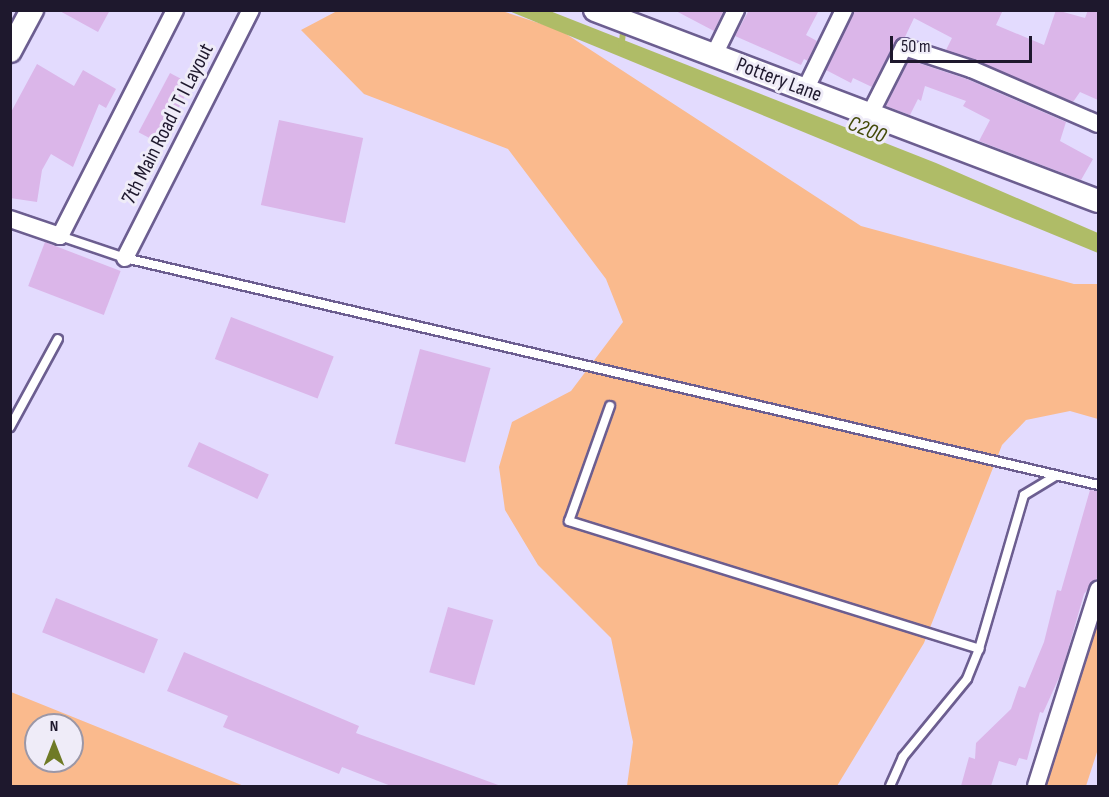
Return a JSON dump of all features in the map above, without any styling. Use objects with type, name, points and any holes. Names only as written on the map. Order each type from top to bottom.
[{"type":"street","points":[[10,51],[32,10]]},
{"type":"street","points":[[10,219],[60,236],[175,10]]},
{"type":"street","name":"7th Main Road I T I Layout","points":[[125,258],[251,10]]},
{"type":"street","points":[[714,55],[736,10]]},
{"type":"street","points":[[805,90],[844,10]]},
{"type":"street","name":"Pottery Lane","points":[[615,18],[1098,201]]},
{"type":"street","points":[[870,114],[904,47],[1001,81],[1098,124]]},
{"type":"street","points":[[1036,786],[1098,590]]},
{"type":"lane","points":[[60,236],[125,258],[1098,485]]},
{"type":"lane","points":[[10,427],[58,339]]},
{"type":"lane","points":[[610,406],[569,521],[979,649]]},
{"type":"lane","points":[[890,786],[903,757],[967,680],[979,649],[1024,495],[1056,476]]},
{"type":"shaded area","points":[[337,11],[502,11],[560,30],[861,226],[1074,284],[1098,284],[1098,419],[1070,411],[1026,420],[1002,445],[924,643],[837,786],[627,786],[633,742],[611,638],[538,565],[505,510],[499,467],[512,422],[571,391],[623,322],[606,279],[508,149],[364,94],[301,30]]},
{"type":"shaded area","points":[[509,11],[550,11],[936,163],[1098,233],[1098,253]]},
{"type":"shaded area","points":[[1098,609],[1098,749],[1086,786],[1040,786]]},
{"type":"shaded area","points":[[10,692],[62,713],[24,713],[24,773],[84,773],[84,722],[244,786],[11,786]]},
{"type":"building","points":[[58,10],[110,10],[98,32]]},
{"type":"building","points":[[674,10],[721,10],[723,12],[714,31]]},
{"type":"building","points":[[749,10],[819,10],[806,35],[817,41],[808,61],[804,59],[801,65],[735,36]]},
{"type":"building","points":[[854,10],[1003,10],[996,25],[1044,45],[1056,10],[1085,18],[1088,10],[1098,10],[1098,100],[1080,92],[1073,102],[946,50],[952,38],[914,18],[905,37],[895,42],[872,87],[853,78],[851,83],[826,70]]},
{"type":"building","points":[[909,60],[967,79],[1066,122],[1060,141],[1093,159],[1081,180],[979,141],[990,120],[963,106],[966,101],[925,86],[921,101],[918,99],[910,115],[886,106]]},
{"type":"building","points":[[37,64],[74,86],[83,70],[116,89],[106,108],[99,104],[73,167],[51,154],[42,170],[37,202],[10,198],[10,114]]},
{"type":"building","points":[[170,73],[191,84],[160,143],[139,132]]},
{"type":"building","points":[[279,120],[363,138],[345,223],[261,205]]},
{"type":"building","points":[[45,242],[121,271],[104,315],[28,286]]},
{"type":"building","points":[[231,317],[334,356],[318,398],[215,359]]},
{"type":"building","points":[[420,349],[491,368],[465,463],[395,444]]},
{"type":"building","points":[[199,442],[269,475],[257,499],[188,466]]},
{"type":"building","points":[[1090,490],[1098,491],[1098,577],[1084,594],[1062,671],[1043,713],[1040,712],[1027,760],[1019,758],[1016,766],[999,761],[991,786],[961,786],[969,757],[975,759],[976,743],[1011,709],[1019,686],[1025,688],[1044,642],[1057,590],[1061,591]]},
{"type":"building","points":[[56,598],[158,639],[144,674],[42,632]]},
{"type":"building","points":[[448,607],[493,620],[474,685],[429,672]]},
{"type":"building","points":[[184,652],[359,726],[356,733],[501,786],[391,786],[342,767],[339,774],[223,727],[228,716],[167,691]]},
{"type":"waterway","name":"C200","points":[[621,49],[624,26]]}]
